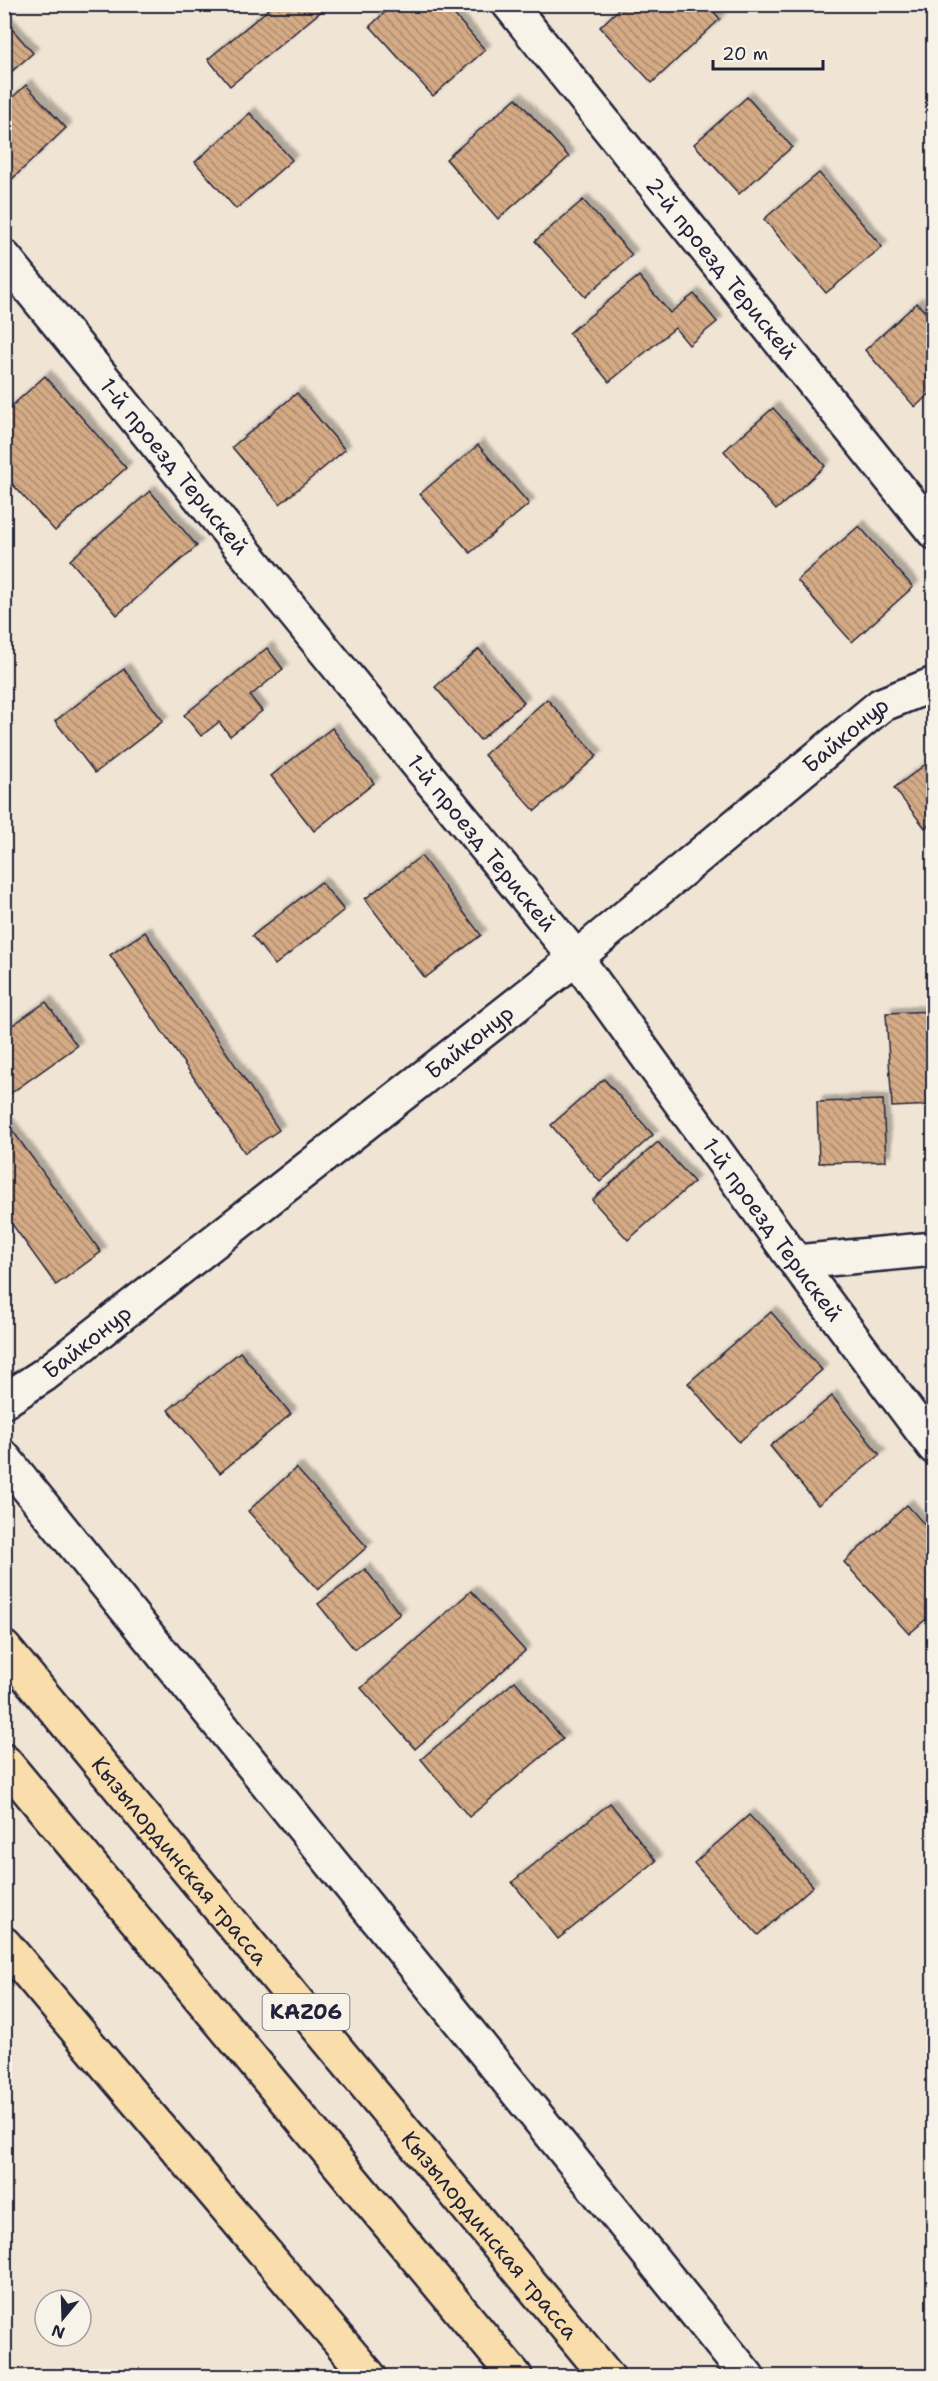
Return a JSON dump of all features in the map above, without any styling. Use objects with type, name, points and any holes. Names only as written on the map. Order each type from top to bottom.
[{"type":"highway","name":"Кызылординская трасса","points":[[4,1648],[607,2376]]},
{"type":"highway","name":"KАZ06","points":[[4,1761],[515,2376]]},
{"type":"highway","points":[[4,1944],[369,2376]]},
{"type":"street","name":"2-й проезд Терискей","points":[[509,4],[933,532]]},
{"type":"street","name":"1-й проезд Терискей","points":[[4,257],[576,958],[933,1447]]},
{"type":"street","name":"Байконур","points":[[4,1401],[44,1375],[576,958],[880,705],[933,684]]},
{"type":"street","points":[[796,1262],[933,1249]]},
{"type":"street","points":[[4,1458],[747,2376]]},
{"type":"building","points":[[275,4],[330,4],[230,86],[208,59]]},
{"type":"building","points":[[394,4],[445,4],[485,50],[433,96],[370,26]]},
{"type":"building","points":[[624,4],[707,4],[720,19],[652,83],[600,27]]},
{"type":"building","points":[[4,20],[33,53],[4,78]]},
{"type":"building","points":[[26,85],[66,128],[7,184],[4,181],[4,105]]},
{"type":"building","points":[[747,97],[792,147],[739,194],[694,144]]},
{"type":"building","points":[[516,98],[569,157],[498,219],[446,159]]},
{"type":"building","points":[[250,113],[292,160],[236,209],[195,162]]},
{"type":"building","points":[[819,173],[882,247],[826,293],[764,219]]},
{"type":"building","points":[[583,200],[632,255],[585,297],[535,241]]},
{"type":"building","points":[[639,276],[670,313],[694,294],[717,322],[689,345],[675,328],[609,382],[569,333]]},
{"type":"building","points":[[917,303],[934,321],[934,390],[915,407],[865,350]]},
{"type":"building","points":[[45,376],[126,468],[55,531],[4,475],[4,413]]},
{"type":"building","points":[[297,393],[345,450],[280,504],[232,447]]},
{"type":"building","points":[[773,408],[825,466],[776,510],[724,451]]},
{"type":"building","points":[[478,445],[529,504],[470,553],[420,494]]},
{"type":"building","points":[[150,491],[197,546],[117,615],[70,560]]},
{"type":"building","points":[[859,526],[913,587],[852,642],[797,580]]},
{"type":"building","points":[[267,648],[283,669],[250,696],[262,711],[230,736],[219,722],[201,736],[184,715]]},
{"type":"building","points":[[479,649],[524,702],[480,740],[435,687]]},
{"type":"building","points":[[124,669],[163,721],[95,773],[55,721]]},
{"type":"building","points":[[547,699],[597,756],[535,811],[484,755]]},
{"type":"building","points":[[332,728],[374,783],[314,831],[271,776]]},
{"type":"building","points":[[934,758],[934,821],[925,828],[894,788]]},
{"type":"building","points":[[421,856],[481,935],[425,978],[365,899]]},
{"type":"building","points":[[321,882],[344,910],[275,965],[252,936]]},
{"type":"building","points":[[145,932],[279,1130],[245,1153],[110,955]]},
{"type":"building","points":[[46,1002],[77,1046],[4,1098],[4,1031]]},
{"type":"building","points":[[934,1011],[934,1105],[892,1107],[886,1013]]},
{"type":"building","points":[[604,1079],[653,1135],[600,1182],[551,1125]]},
{"type":"building","points":[[883,1100],[886,1161],[819,1163],[817,1102]]},
{"type":"building","points":[[4,1119],[101,1252],[56,1285],[4,1213]]},
{"type":"building","points":[[658,1142],[694,1182],[628,1240],[592,1200]]},
{"type":"building","points":[[771,1312],[822,1370],[739,1442],[688,1383]]},
{"type":"building","points":[[240,1352],[291,1414],[220,1473],[168,1410]]},
{"type":"building","points":[[832,1396],[880,1455],[818,1505],[770,1446]]},
{"type":"building","points":[[296,1468],[367,1547],[318,1590],[248,1511]]},
{"type":"building","points":[[907,1505],[934,1535],[934,1612],[909,1634],[844,1562]]},
{"type":"building","points":[[365,1569],[400,1614],[354,1649],[318,1604]]},
{"type":"building","points":[[471,1591],[525,1651],[415,1749],[361,1688]]},
{"type":"building","points":[[515,1681],[563,1739],[469,1817],[421,1759]]},
{"type":"building","points":[[610,1803],[656,1861],[558,1939],[512,1882]]},
{"type":"building","points":[[749,1815],[813,1886],[758,1935],[694,1863]]}]
